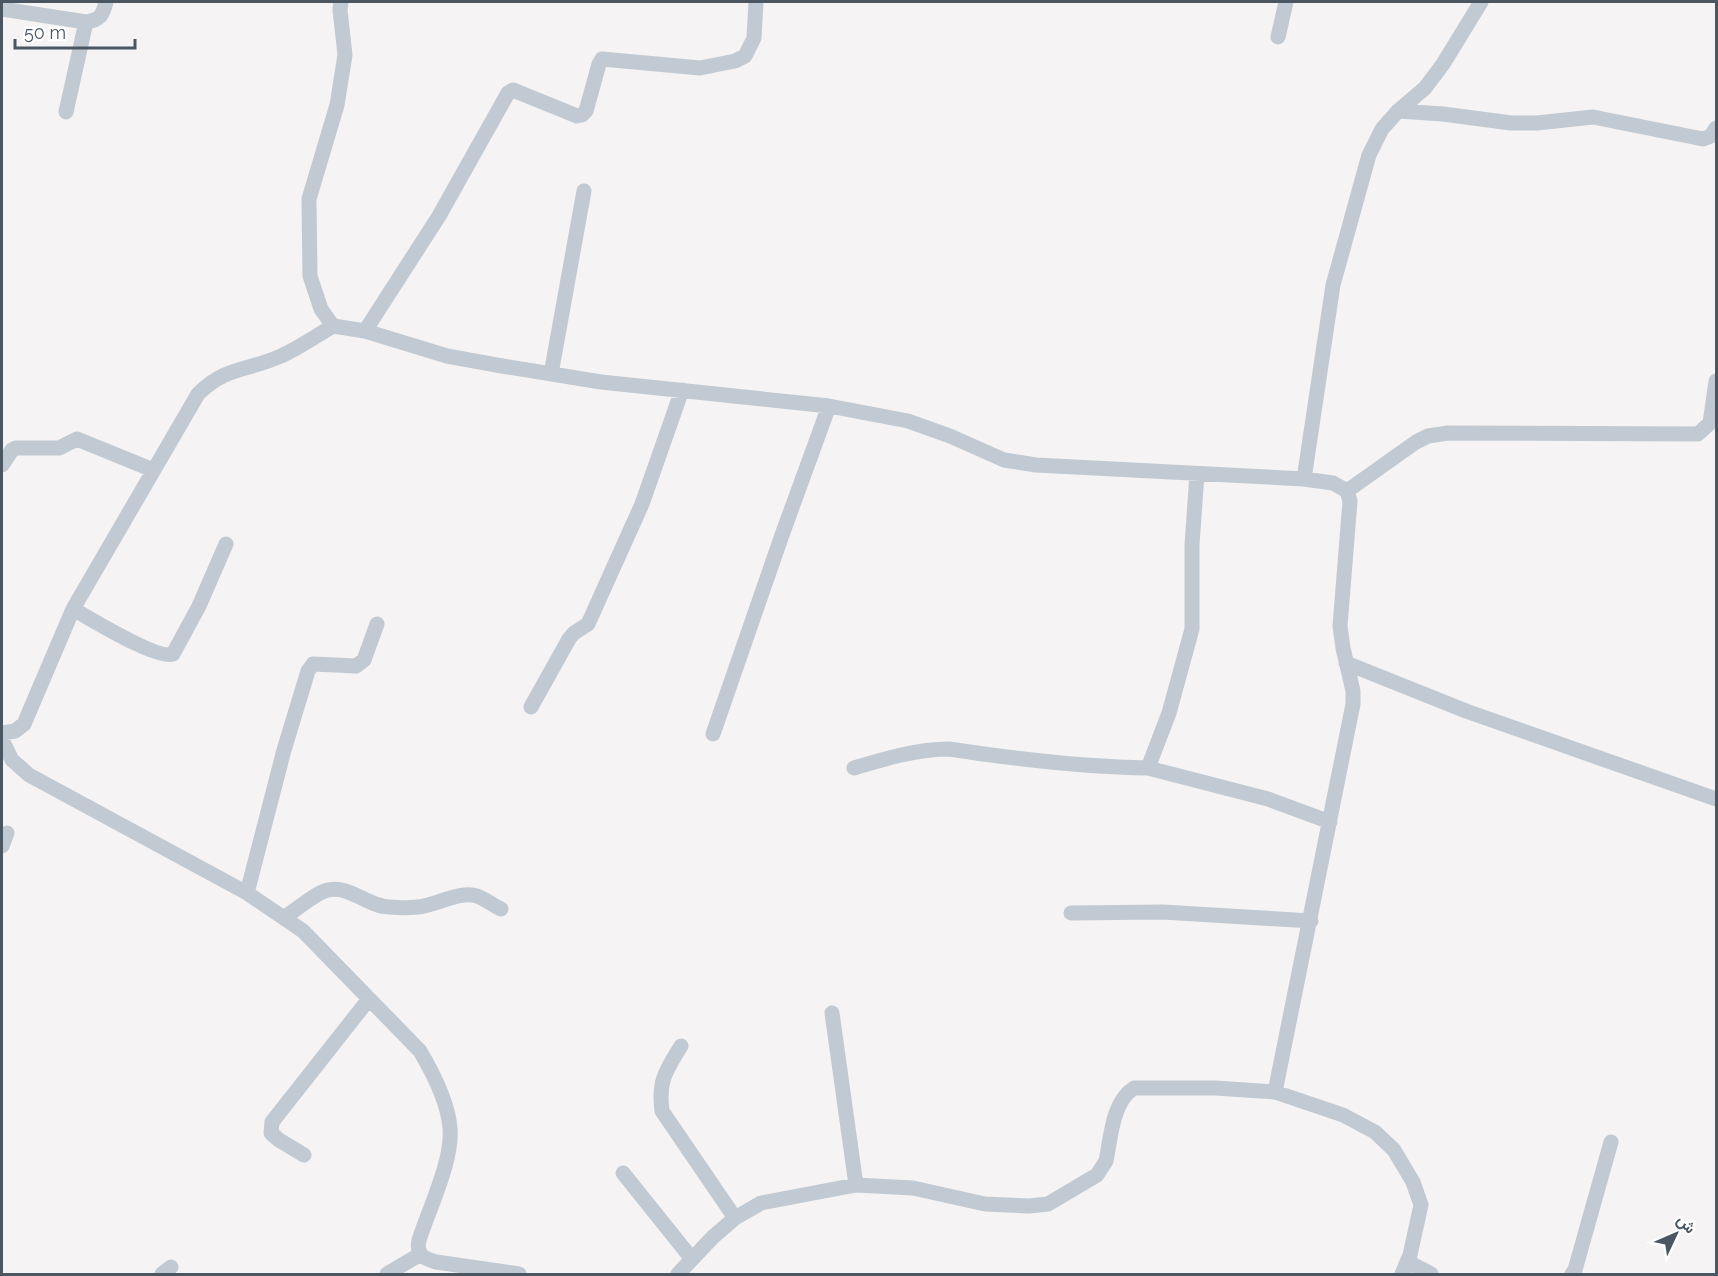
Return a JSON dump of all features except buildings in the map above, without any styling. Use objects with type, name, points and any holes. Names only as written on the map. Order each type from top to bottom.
[{"type":"street","points":[[2,9],[86,22],[96,21],[103,14],[106,2]]},
{"type":"street","points":[[333,326],[321,309],[310,276],[309,199],[337,105],[345,56],[341,2]]},
{"type":"street","points":[[365,331],[439,216],[510,91],[513,90],[577,116],[586,111],[602,59],[700,68],[735,60],[745,56],[754,38],[756,2]]},
{"type":"street","points":[[1278,37],[1286,2]]},
{"type":"street","points":[[1304,479],[1333,285],[1369,155],[1382,129],[1398,111],[1425,88],[1443,64],[1480,2]]},
{"type":"street","points":[[66,112],[86,22]]},
{"type":"street","points":[[1398,111],[1443,114],[1510,123],[1537,123],[1593,117],[1703,139],[1711,136],[1716,128]]},
{"type":"street","points":[[551,374],[584,191]]},
{"type":"street","points":[[2,733],[15,731],[24,724],[30,714],[74,609],[198,394],[208,384],[223,375],[280,357],[333,326],[365,331],[447,356],[551,374],[601,382],[829,406],[908,421],[950,436],[1004,460],[1036,465],[1304,479],[1333,483],[1347,491],[1350,501],[1340,626],[1353,691],[1353,705],[1275,1092]]},
{"type":"street","points":[[1347,491],[1428,436],[1448,433],[1698,434],[1710,423],[1716,381]]},
{"type":"street","points":[[531,707],[569,639],[588,624],[642,504],[682,390]]},
{"type":"street","points":[[713,734],[829,406]]},
{"type":"street","points":[[2,465],[12,450],[16,448],[59,448],[77,439],[153,470]]},
{"type":"street","points":[[1148,768],[1169,713],[1192,629],[1192,545],[1197,474]]},
{"type":"street","points":[[74,609],[146,647],[163,654],[173,654],[199,606],[226,544]]},
{"type":"street","points":[[247,893],[284,750],[308,671],[313,664],[320,663],[356,666],[360,664],[364,660],[377,624]]},
{"type":"street","points":[[1346,663],[1466,711],[1716,799]]},
{"type":"street","points":[[2,740],[12,760],[29,775],[247,893],[285,917],[303,931],[420,1051],[441,1094],[450,1128],[447,1158],[419,1240],[420,1255],[436,1262],[519,1275]]},
{"type":"street","points":[[854,768],[885,759],[939,749],[1008,758],[1118,768],[1148,768],[1268,799],[1330,822]]},
{"type":"street","points":[[285,917],[320,893],[330,890],[352,893],[371,903],[386,907],[419,908],[456,897],[475,895],[501,909]]},
{"type":"street","points":[[1071,913],[1163,912],[1311,921]]},
{"type":"street","points":[[304,1155],[271,1133],[272,1122],[369,999]]},
{"type":"street","points":[[832,1013],[856,1185]]},
{"type":"street","points":[[681,1046],[662,1079],[660,1097],[662,1111],[735,1218]]},
{"type":"street","points":[[678,1275],[735,1218],[762,1203],[856,1185],[913,1188],[985,1204],[1029,1206],[1048,1204],[1097,1175],[1103,1169],[1118,1108],[1129,1091],[1134,1088],[1215,1088],[1275,1092],[1343,1114],[1375,1132],[1394,1150],[1413,1182],[1421,1204],[1405,1268],[1431,1275]]},
{"type":"street","points":[[1572,1275],[1611,1142]]},
{"type":"street","points":[[622,1173],[692,1259]]},
{"type":"street","points":[[387,1275],[420,1255]]}]
